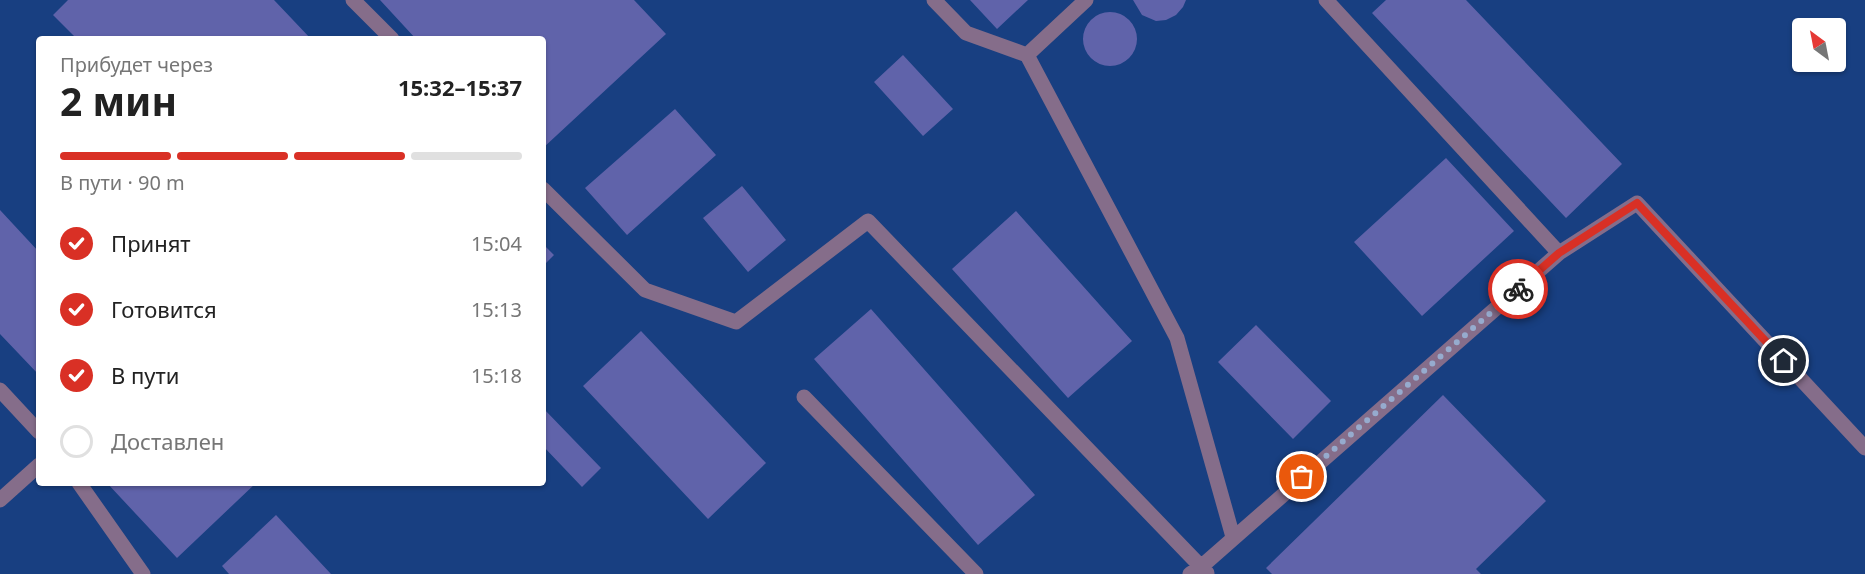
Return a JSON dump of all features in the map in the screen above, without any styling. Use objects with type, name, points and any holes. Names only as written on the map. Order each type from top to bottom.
[{"type":"lane","points":[[353,0],[389,36]]},
{"type":"lane","points":[[934,0],[966,33],[1027,55],[1177,338],[1233,537]]},
{"type":"lane","points":[[1027,55],[1086,0]]},
{"type":"lane","points":[[1326,0],[1559,253]]},
{"type":"lane","points":[[546,192],[645,290],[736,321],[868,221],[1200,571],[1233,537],[1559,253],[1637,203],[1865,448]]},
{"type":"lane","points":[[0,390],[36,429]]},
{"type":"lane","points":[[804,397],[976,574]]},
{"type":"lane","points":[[0,500],[36,468]]},
{"type":"lane","points":[[81,486],[143,574]]},
{"type":"shaded area","points":[[0,0],[1865,0],[1865,574],[0,574]]},
{"type":"building","points":[[68,0],[274,0],[308,36],[74,36],[53,15]]},
{"type":"building","points":[[380,0],[634,0],[666,34],[546,145],[546,36],[413,36]]},
{"type":"building","points":[[970,0],[1028,0],[997,29]]},
{"type":"building","points":[[1133,0],[1186,0],[1176,15],[1166,20],[1156,21],[1142,15]]},
{"type":"building","points":[[1386,0],[1466,0],[1622,164],[1566,218],[1372,13]]},
{"type":"building","points":[[1105,12],[1115,12],[1125,16],[1133,24],[1137,39],[1133,54],[1125,62],[1115,66],[1105,66],[1095,62],[1087,54],[1083,44],[1083,34],[1087,24],[1095,16]]},
{"type":"building","points":[[903,55],[953,109],[923,136],[874,82]]},
{"type":"building","points":[[675,109],[716,155],[627,235],[585,188]]},
{"type":"building","points":[[1446,158],[1514,231],[1422,316],[1354,242]]},
{"type":"building","points":[[742,186],[786,240],[748,272],[703,218]]},
{"type":"building","points":[[0,210],[36,249],[36,372],[0,334]]},
{"type":"building","points":[[1016,211],[1132,341],[1068,398],[952,269]]},
{"type":"building","points":[[546,247],[554,255],[546,263]]},
{"type":"building","points":[[871,309],[1035,495],[978,545],[814,359]]},
{"type":"building","points":[[1256,325],[1331,401],[1293,439],[1218,362]]},
{"type":"building","points":[[641,331],[766,463],[708,519],[583,386]]},
{"type":"building","points":[[1443,395],[1546,501],[1476,569],[1481,574],[1272,574],[1266,568]]},
{"type":"building","points":[[546,411],[601,468],[582,487],[546,449]]},
{"type":"building","points":[[110,486],[253,486],[177,558]]},
{"type":"building","points":[[276,515],[331,574],[229,574],[222,566]]},
{"type":"way so far","points":[[1302,477],[1518,289]]},
{"type":"route","points":[[1518,289],[1559,253],[1637,203],[1784,361]]}]
